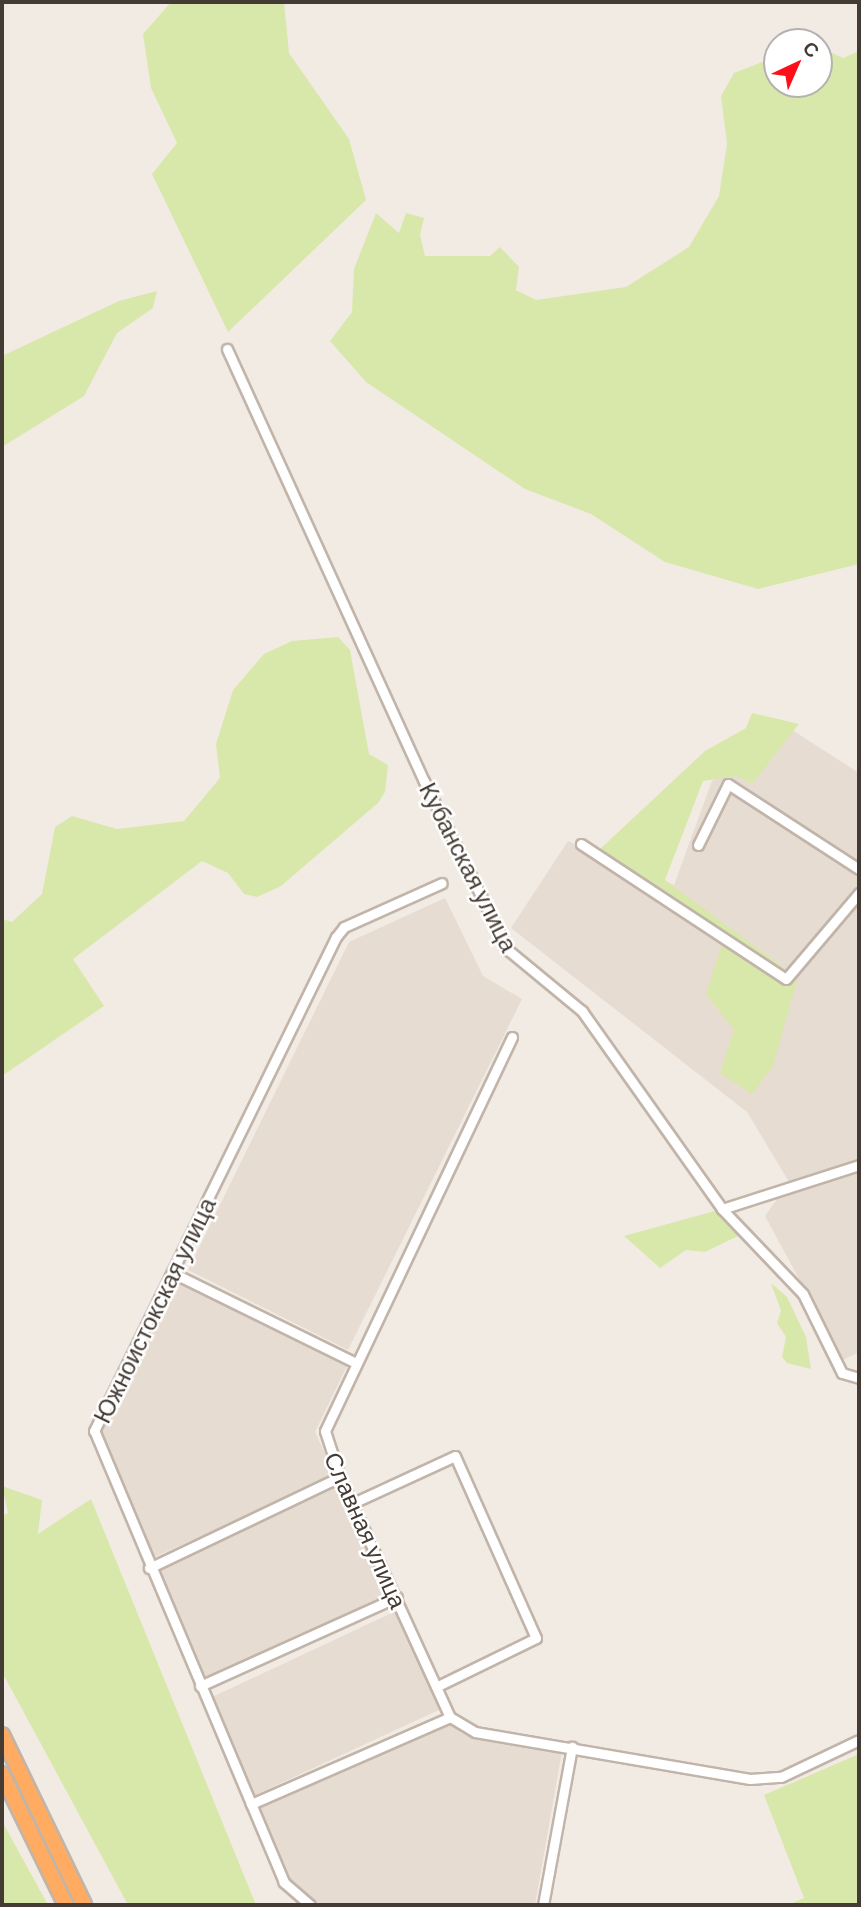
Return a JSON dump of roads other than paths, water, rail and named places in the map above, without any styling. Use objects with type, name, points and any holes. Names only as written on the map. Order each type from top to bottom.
[{"type":"highway","points":[[2,1734],[84,1905]]},
{"type":"highway","points":[[2,1774],[66,1905]]},
{"type":"street","name":"Кубанская улица","points":[[227,349],[424,781],[508,950],[582,1011],[722,1209],[803,1294],[842,1373],[859,1378]]},
{"type":"street","points":[[698,845],[728,784],[859,869]]},
{"type":"street","points":[[581,844],[786,979],[859,893]]},
{"type":"street","name":"Южноистокская улица","points":[[310,1905],[284,1882],[149,1568],[94,1431],[336,937],[344,927],[442,883]]},
{"type":"street","name":"Славная улица","points":[[450,1717],[340,1477],[326,1431],[512,1037]]},
{"type":"street","points":[[722,1209],[859,1165]]},
{"type":"street","points":[[173,1273],[356,1363]]},
{"type":"street","points":[[353,1503],[455,1456],[536,1638],[436,1687]]},
{"type":"street","points":[[149,1568],[340,1477]]},
{"type":"street","points":[[200,1686],[397,1598]]},
{"type":"street","points":[[251,1804],[450,1717],[475,1732],[750,1779],[781,1777],[859,1740]]},
{"type":"street","points":[[543,1905],[572,1748]]}]
